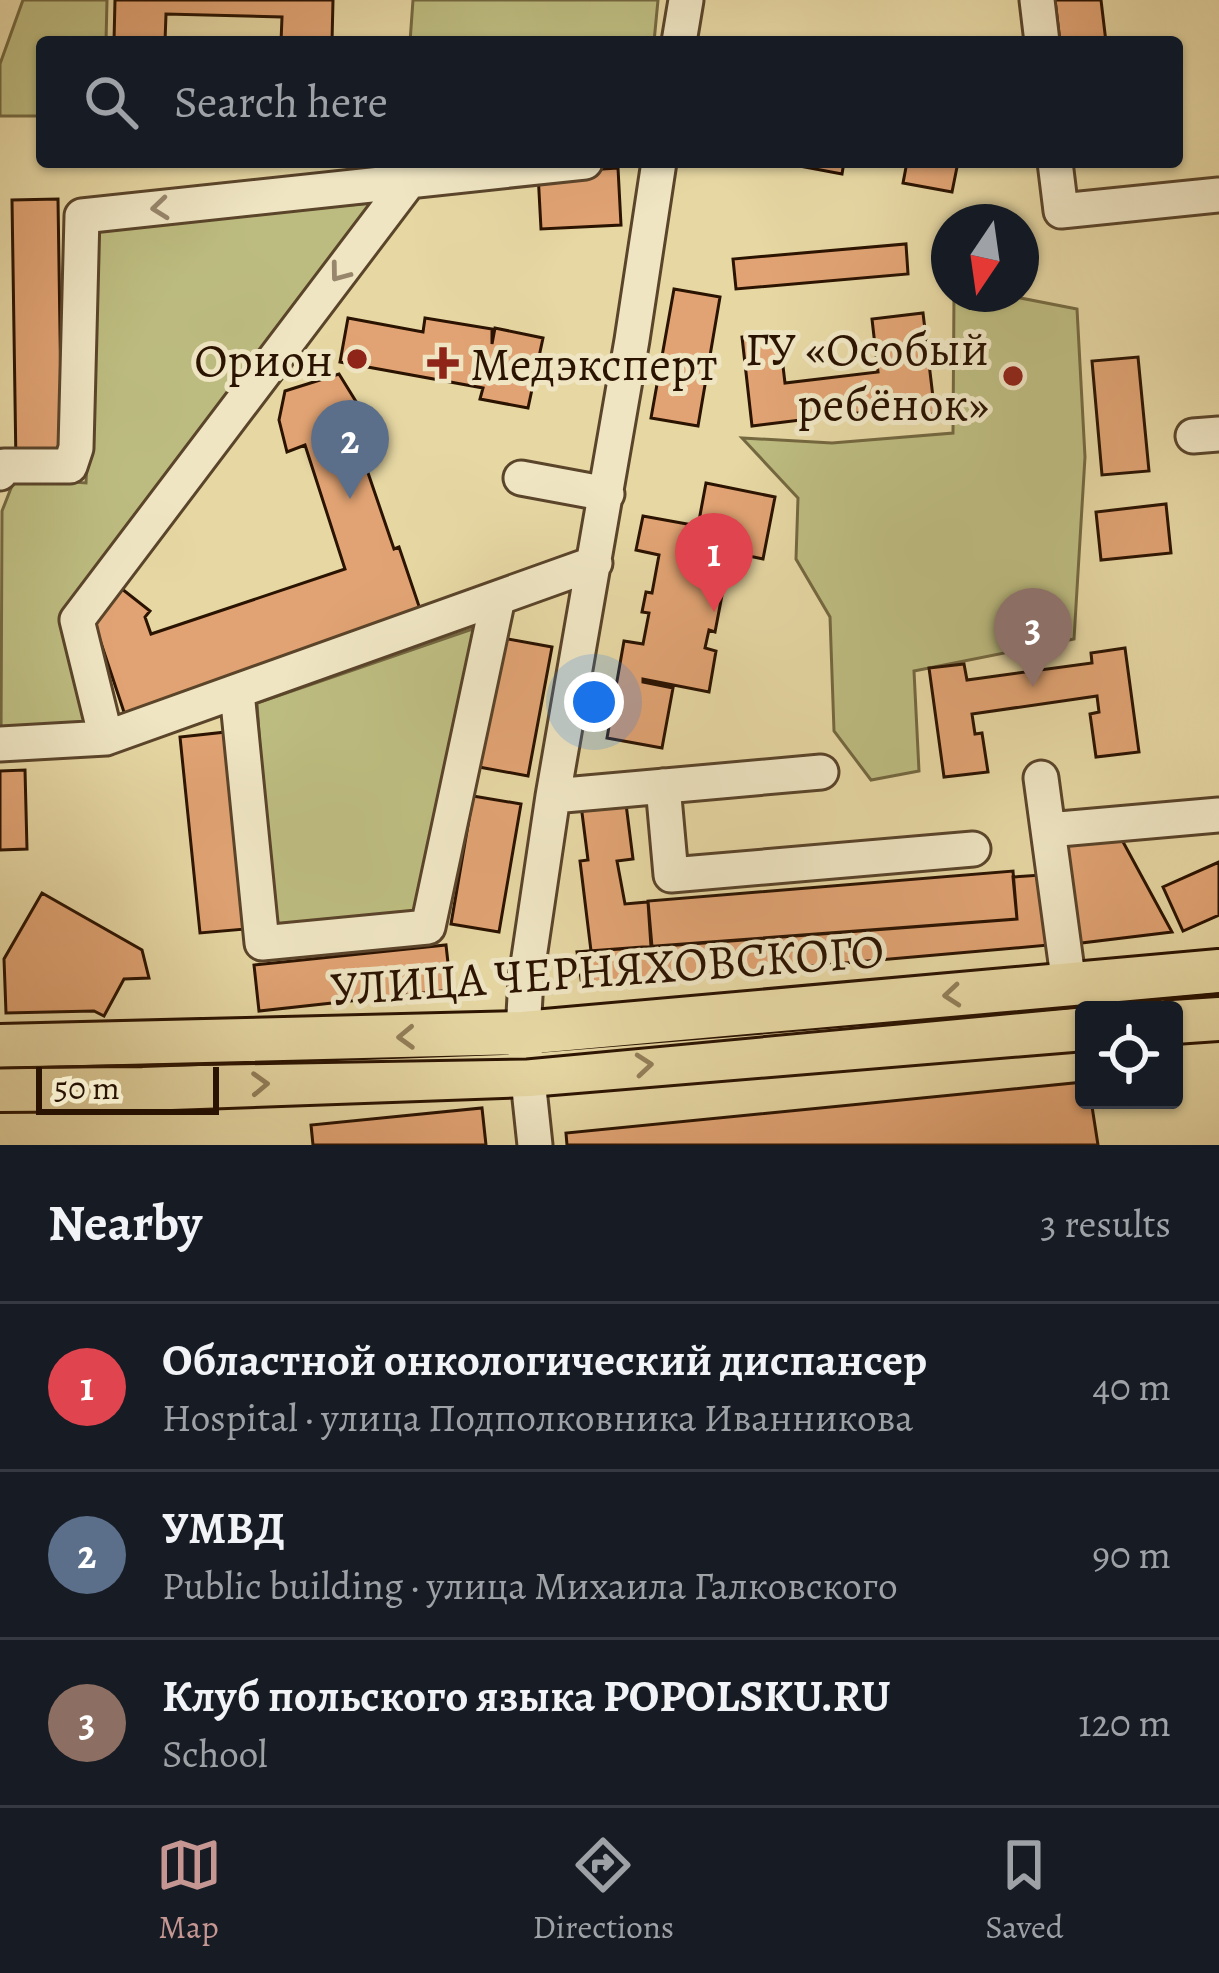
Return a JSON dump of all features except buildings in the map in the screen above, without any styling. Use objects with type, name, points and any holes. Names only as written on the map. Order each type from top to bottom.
[{"type":"main road","name":"УЛИЦА ЧЕРНЯХОВСКОГО","points":[[0,1090],[143,1089],[525,1054],[1069,985],[1219,971]]},
{"type":"main road","points":[[1183,1021],[1219,1019]]},
{"type":"main road","name":"УЛИЦА ЧЕРНЯХОВСКОГО","points":[[0,1046],[525,1054],[1075,1029]]},
{"type":"street","points":[[680,36],[686,0]]},
{"type":"street","points":[[1037,0],[1041,36]]},
{"type":"street","points":[[0,472],[4,466],[70,466],[76,448],[82,216],[527,168]]},
{"type":"street","points":[[535,1145],[525,1054],[526,979],[657,168]]},
{"type":"street","points":[[1056,168],[1061,212],[1219,195]]},
{"type":"street","points":[[106,738],[77,620],[410,180]]},
{"type":"street","points":[[521,478],[607,494]]},
{"type":"street","points":[[0,744],[106,738],[595,563]]},
{"type":"street","points":[[237,692],[262,943],[428,927],[498,598]]},
{"type":"street","points":[[553,796],[821,772]]},
{"type":"street","points":[[1041,778],[1069,985]]},
{"type":"street","points":[[663,786],[671,875],[973,849]]},
{"type":"street","points":[[1048,830],[1219,815]]},
{"type":"shaded area","points":[[23,0],[107,0],[106,36],[36,36],[36,116],[0,116],[0,64]]},
{"type":"shaded area","points":[[413,0],[658,0],[655,36],[410,36]]},
{"type":"shaded area","points":[[394,201],[63,623],[86,726],[1,735],[2,511],[15,478],[86,483],[96,228]]},
{"type":"shaded area","points":[[1039,302],[1077,309],[1085,457],[1074,639],[914,671],[919,771],[871,780],[834,731],[830,617],[796,559],[798,498],[742,438],[832,443],[953,433],[954,312],[1039,312]]},
{"type":"shaded area","points":[[487,624],[420,916],[272,934],[257,703]]},
{"type":"tram line","points":[[0,1068],[526,1059],[1219,994]]},
{"type":"place","name":"Орион","points":[[357,359]]},
{"type":"place","name":"Медэксперт","points":[[443,363]]},
{"type":"place","name":"ГУ «Особый ребёнок»","points":[[1013,376]]},
{"type":"place","name":"УМВД","points":[[350,499]]},
{"type":"place","name":"Областной онкологический диспансер","points":[[714,612]]},
{"type":"place","name":"Клуб польского языка POPOLSKU.RU","points":[[1033,687]]}]
